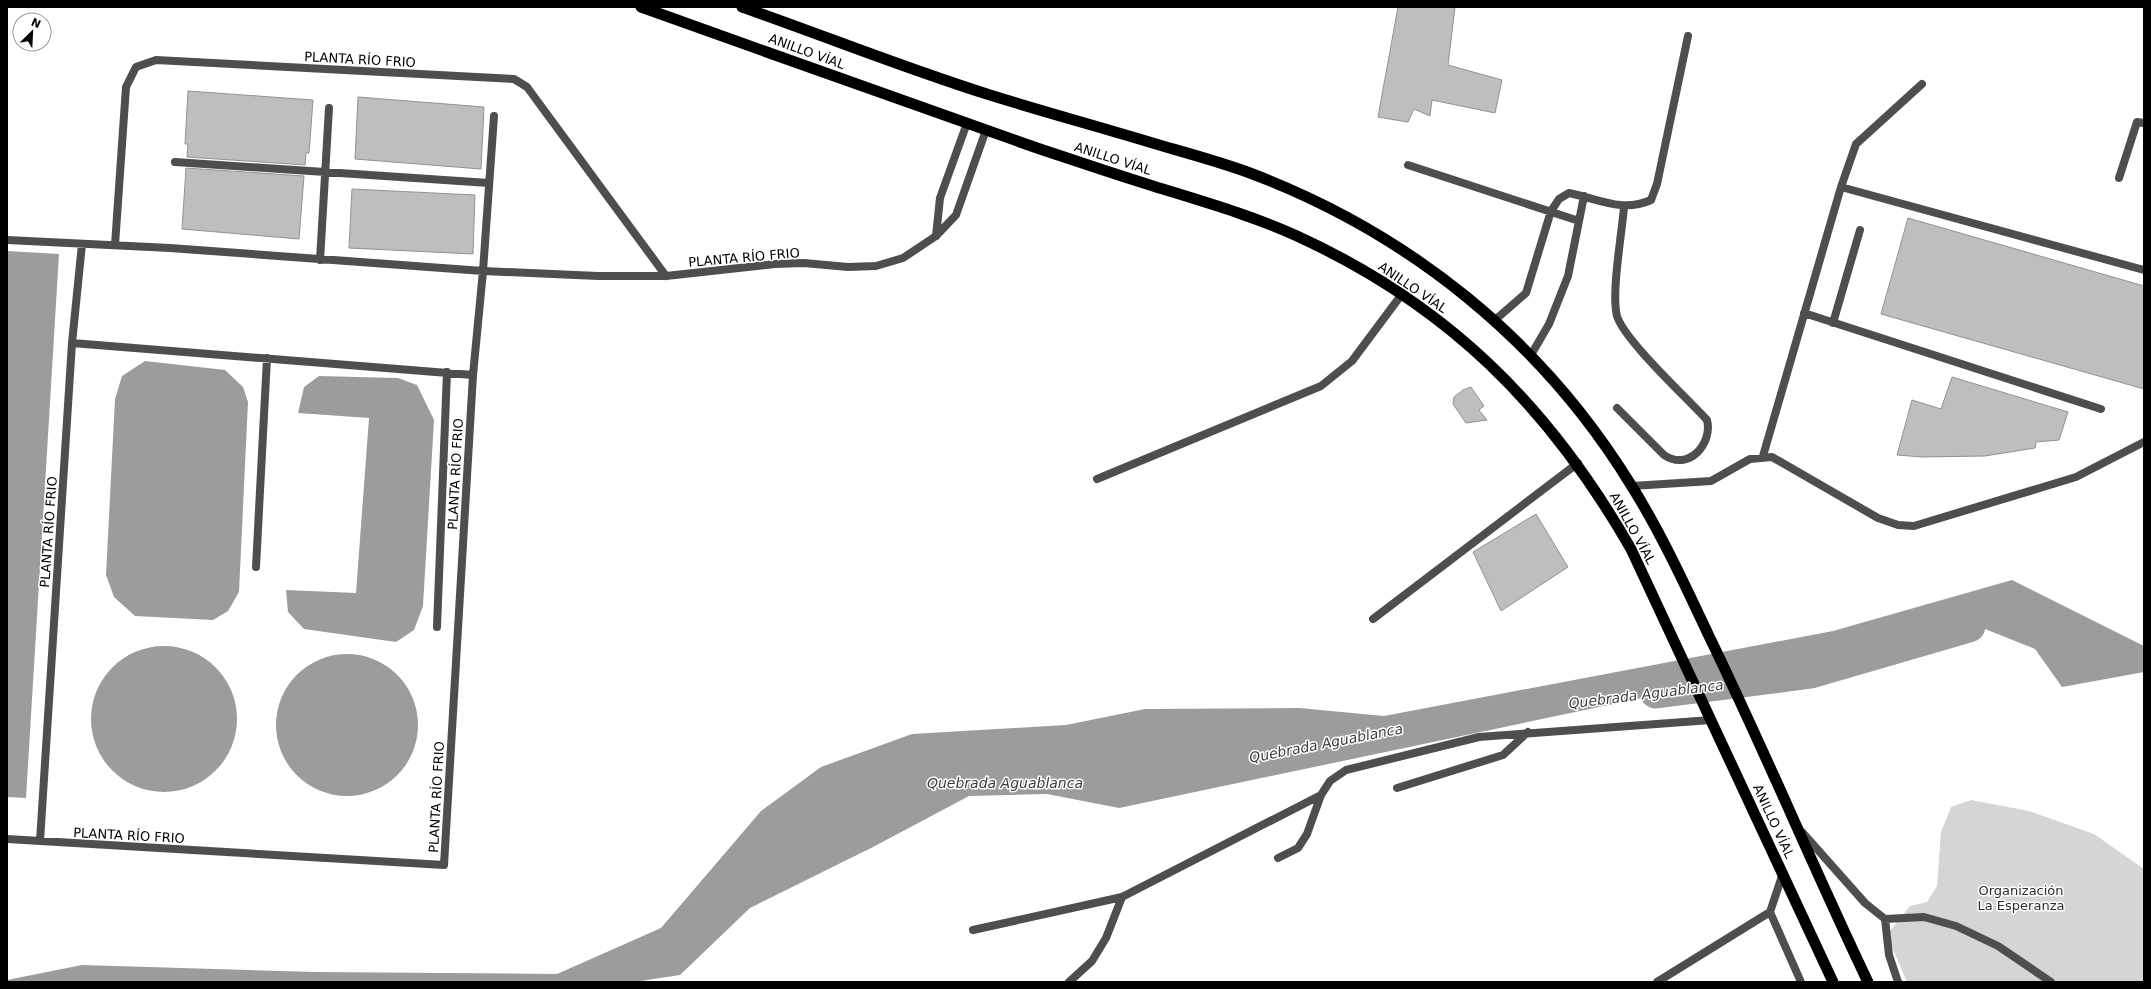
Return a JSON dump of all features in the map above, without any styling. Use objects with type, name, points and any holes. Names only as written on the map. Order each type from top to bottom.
[{"type":"highway","name":"ANILLO VÍAL","points":[[641,7],[986,130],[1120,176],[1238,213],[1295,235],[1350,262],[1402,294],[1467,343],[1497,371],[1553,431],[1578,463],[1606,505],[1631,549],[1833,982]]},
{"type":"highway","name":"ANILLO VÍAL","points":[[742,7],[987,94],[1199,156],[1245,171],[1291,189],[1335,210],[1395,245],[1458,289],[1495,320],[1532,355],[1585,418],[1632,486],[1691,597],[1743,706],[1868,982]]},
{"type":"lane","points":[[1495,320],[1526,293],[1551,211],[1559,199],[1569,193],[1624,207],[1638,206],[1651,200],[1657,184],[1688,36]]},
{"type":"lane","name":"PLANTA RÍO FRIO","points":[[115,245],[126,87],[136,67],[156,60],[498,78],[514,79],[527,87],[666,276]]},
{"type":"lane","points":[[1763,456],[1841,187],[1856,144],[1922,84]]},
{"type":"lane","points":[[320,260],[324,171],[329,108]]},
{"type":"lane","points":[[483,271],[494,116]]},
{"type":"lane","points":[[2119,178],[2137,122],[2144,123]]},
{"type":"lane","points":[[936,236],[940,198],[967,123]]},
{"type":"lane","name":"PLANTA RÍO FRIO","points":[[7,240],[115,245],[483,271],[598,276],[666,276],[775,264],[876,266],[903,258],[936,236],[956,215],[986,130]]},
{"type":"lane","points":[[175,162],[489,183]]},
{"type":"lane","points":[[1408,165],[1579,221]]},
{"type":"lane","points":[[1841,187],[2144,270]]},
{"type":"lane","points":[[1532,355],[1549,324],[1568,276],[1584,196]]},
{"type":"lane","points":[[1617,408],[1673,461],[1683,461],[1694,456],[1706,439],[1709,428],[1707,420],[1627,335],[1617,317],[1615,296],[1624,207]]},
{"type":"lane","points":[[1833,323],[1860,230]]},
{"type":"lane","name":"PLANTA RÍO FRIO","points":[[40,842],[72,343],[82,244]]},
{"type":"lane","name":"PLANTA RÍO FRIO","points":[[7,839],[444,866],[472,375],[483,271]]},
{"type":"lane","points":[[1097,478],[1321,386],[1352,361],[1402,294]]},
{"type":"lane","points":[[1804,313],[2101,409]]},
{"type":"lane","points":[[72,343],[472,375]]},
{"type":"lane","points":[[256,567],[268,358]]},
{"type":"lane","points":[[437,627],[447,372]]},
{"type":"lane","points":[[1632,486],[1711,480],[1750,459],[1763,456],[1772,457],[1788,464],[1878,518],[1898,526],[1914,526],[2076,477],[2144,442]]},
{"type":"lane","points":[[1373,619],[1578,463]]},
{"type":"lane","points":[[1278,858],[1298,848],[1307,834],[1321,795],[1330,781],[1346,770],[1466,740],[1528,732],[1709,715]]},
{"type":"lane","points":[[1397,788],[1503,755],[1528,732]]},
{"type":"lane","points":[[973,930],[1122,897],[1321,795]]},
{"type":"lane","points":[[1796,825],[1865,903],[1885,919],[1924,917],[1956,926],[1998,946],[2051,982]]},
{"type":"lane","points":[[1657,982],[1770,912],[1783,873]]},
{"type":"lane","points":[[1069,982],[1092,961],[1106,938],[1122,897]]},
{"type":"lane","points":[[1770,912],[1801,982]]},
{"type":"lane","points":[[1885,919],[1889,955],[1898,982]]},
{"type":"green space","name":"Organización La Esperanza","points":[[1971,800],[2029,811],[2094,834],[2144,869],[2144,982],[1907,982],[1887,935],[1910,906],[1927,902],[1937,886],[1941,832],[1951,807]]},
{"type":"water","points":[[7,251],[59,254],[26,798],[7,797]]},
{"type":"water","points":[[145,361],[225,370],[243,387],[248,402],[239,592],[228,611],[213,620],[135,616],[114,597],[106,575],[115,399],[122,376]]},
{"type":"water","points":[[319,376],[398,378],[417,385],[434,420],[423,606],[414,630],[396,642],[304,629],[288,612],[286,590],[356,593],[369,418],[298,413],[304,387]]},
{"type":"water","points":[[2012,580],[2144,646],[2144,672],[2062,687],[2035,649],[1980,627],[1119,808],[1047,794],[969,796],[873,847],[750,908],[680,975],[634,982],[7,982],[7,980],[82,965],[316,972],[557,974],[661,928],[761,811],[821,767],[912,734],[1066,725],[1145,709],[1299,708],[1384,716],[1833,631]]},
{"type":"water","points":[[157,646],[171,646],[199,654],[216,667],[229,684],[232,691],[236,705],[236,733],[232,747],[225,760],[216,771],[199,784],[192,787],[171,792],[157,792],[129,784],[112,771],[107,765],[96,747],[91,726],[91,712],[99,684],[112,667],[118,662],[136,651]]},
{"type":"water","points":[[340,654],[354,654],[368,657],[380,662],[392,670],[402,680],[413,698],[417,711],[417,739],[413,752],[402,770],[392,780],[380,788],[368,793],[354,796],[340,796],[326,793],[314,788],[302,780],[292,770],[284,758],[279,746],[276,732],[276,718],[279,704],[284,692],[292,680],[302,670],[314,662],[326,657]]},
{"type":"building","points":[[1398,7],[1455,7],[1448,65],[1502,80],[1495,113],[1432,100],[1430,116],[1414,109],[1408,122],[1378,117]]},
{"type":"building","points":[[188,91],[313,100],[309,153],[306,153],[305,165],[187,157],[188,144],[185,144]]},
{"type":"building","points":[[358,97],[484,107],[481,169],[355,159]]},
{"type":"building","points":[[186,168],[304,176],[299,239],[182,229]]},
{"type":"building","points":[[352,189],[475,195],[473,254],[349,248]]},
{"type":"building","points":[[1908,218],[2144,286],[2144,389],[1881,314]]},
{"type":"building","points":[[1952,377],[2068,412],[2059,440],[2036,442],[2035,448],[1985,456],[1922,457],[1897,455],[1912,400],[1941,409]]},
{"type":"building","points":[[1471,387],[1484,406],[1479,410],[1487,420],[1466,423],[1453,404],[1454,397],[1463,390]]},
{"type":"building","points":[[1536,514],[1568,567],[1501,611],[1473,552]]},
{"type":"waterway","name":"Quebrada Aguablanca","points":[[1656,692],[1811,672],[1969,626]]}]
